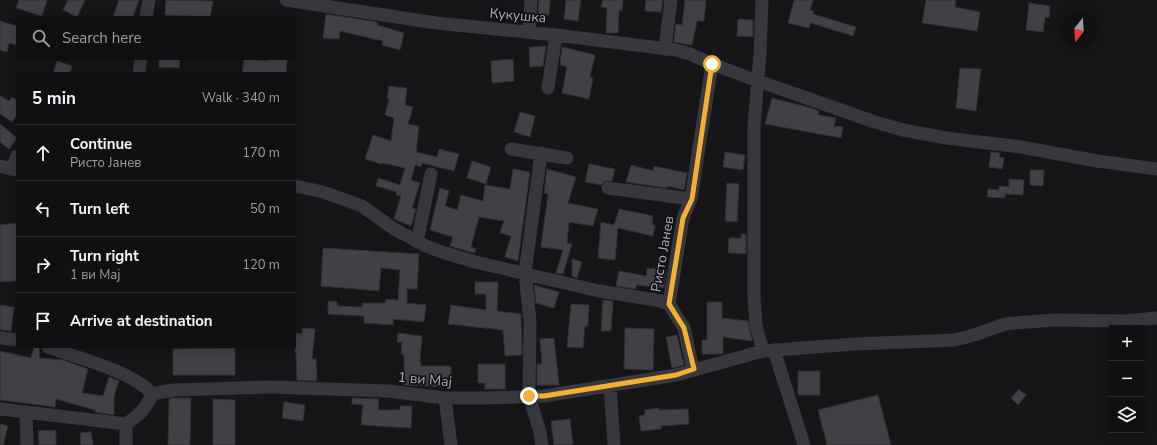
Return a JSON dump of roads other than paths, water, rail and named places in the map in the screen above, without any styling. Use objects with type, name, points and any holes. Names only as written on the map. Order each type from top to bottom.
[{"type":"street","points":[[146,16],[149,0]]},
{"type":"street","name":"Кукушка","points":[[286,0],[436,23],[556,35],[665,49],[690,54],[758,81],[875,122],[903,130],[946,138],[1021,147],[1097,161],[1157,169]]},
{"type":"street","points":[[529,32],[531,0]]},
{"type":"street","points":[[665,49],[671,0]]},
{"type":"street","points":[[762,0],[754,125],[754,297],[756,326],[769,351],[804,445]]},
{"type":"street","name":"Кукушка","points":[[548,88],[556,35]]},
{"type":"street","points":[[139,72],[140,60]]},
{"type":"street","name":"Ристо Јанев","points":[[296,186],[323,192],[362,206],[394,229],[417,242],[442,252],[475,262],[600,291],[656,300],[669,304],[683,218],[692,199],[712,64]]},
{"type":"street","points":[[511,149],[567,158]]},
{"type":"street","points":[[541,153],[525,273],[530,321],[529,396],[540,432],[542,445]]},
{"type":"street","points":[[9,168],[16,158]]},
{"type":"street","points":[[417,242],[431,174]]},
{"type":"street","points":[[608,188],[692,199]]},
{"type":"street","points":[[669,304],[684,328],[694,369]]},
{"type":"street","name":"1 ви Мај","points":[[152,394],[173,390],[271,387],[388,391],[445,398],[544,396],[676,375],[694,369],[769,351],[955,340],[1005,324],[1040,321],[1157,318]]},
{"type":"street","points":[[0,338],[16,340]]},
{"type":"street","points":[[0,409],[126,424],[142,412],[149,403],[152,394],[147,388],[128,377],[103,366],[51,348]]},
{"type":"street","points":[[610,386],[614,445]]},
{"type":"street","points":[[445,398],[451,445]]},
{"type":"street","points":[[26,412],[27,445]]},
{"type":"street","points":[[126,424],[126,445]]}]
